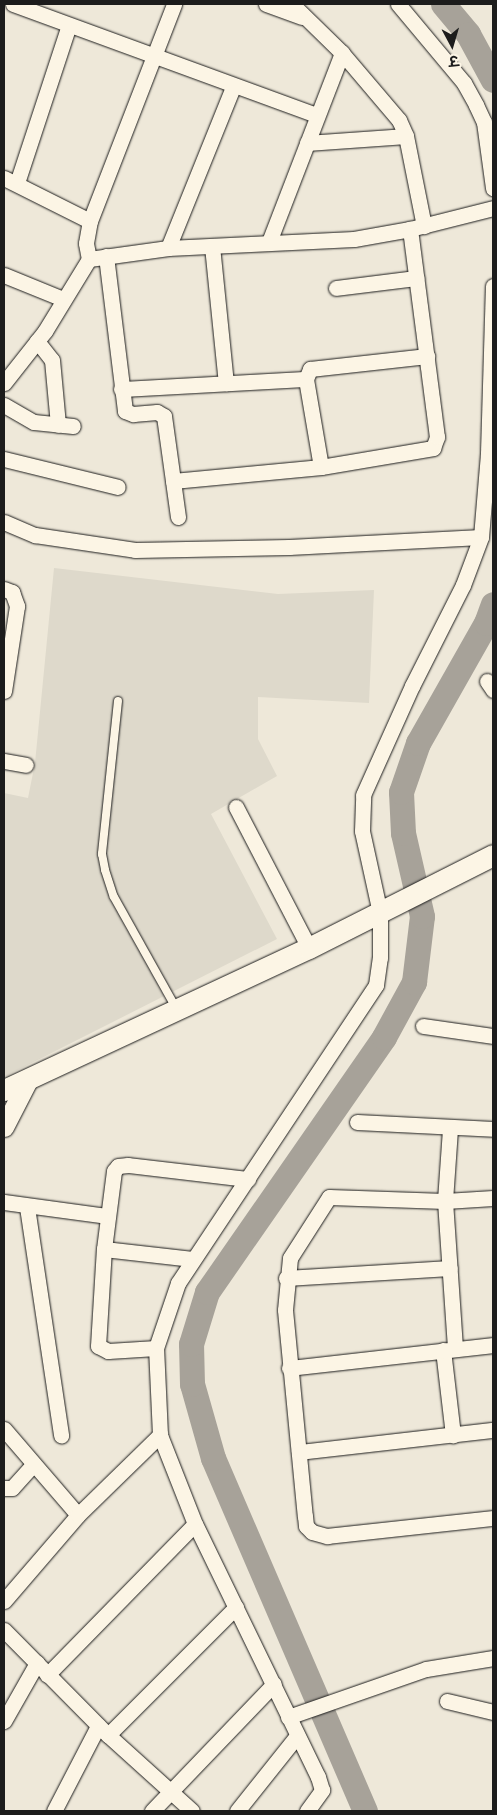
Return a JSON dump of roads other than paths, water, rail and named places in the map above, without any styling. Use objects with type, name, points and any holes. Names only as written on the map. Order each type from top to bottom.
[{"type":"main road","points":[[4,1090],[309,948],[493,855]]},
{"type":"street","points":[[13,4],[153,58],[316,115]]},
{"type":"street","points":[[4,383],[10,366],[37,340],[89,259],[86,243],[90,221],[174,4]]},
{"type":"street","points":[[266,4],[306,18]]},
{"type":"street","points":[[173,481],[321,467],[432,448],[436,437],[416,278],[417,228],[406,136],[399,120],[342,53],[292,4]]},
{"type":"street","points":[[398,4],[464,83],[476,104],[484,122],[493,188]]},
{"type":"street","points":[[69,25],[10,181],[90,221]]},
{"type":"street","points":[[269,242],[316,115],[342,53]]},
{"type":"street","points":[[168,248],[233,87]]},
{"type":"street","points":[[307,143],[406,136]]},
{"type":"street","points":[[89,259],[168,248],[269,242],[320,242],[417,228],[493,208]]},
{"type":"street","points":[[212,246],[226,383]]},
{"type":"street","points":[[106,256],[121,389],[128,413],[157,412],[164,416],[178,517]]},
{"type":"street","points":[[4,275],[63,299]]},
{"type":"street","points":[[336,288],[416,278]]},
{"type":"street","points":[[307,1811],[322,1790],[274,1684],[195,1524],[160,1435],[156,1348],[178,1283],[192,1259],[248,1179],[376,985],[386,909],[362,831],[363,795],[412,686],[463,586],[481,536],[488,453],[493,286]]},
{"type":"street","points":[[37,340],[52,360],[58,425]]},
{"type":"street","points":[[321,467],[306,379],[310,369],[318,366],[427,356]]},
{"type":"street","points":[[121,389],[306,379]]},
{"type":"street","points":[[4,405],[34,422],[73,426]]},
{"type":"street","points":[[4,459],[118,487]]},
{"type":"street","points":[[4,522],[35,535],[135,550],[289,547],[481,536]]},
{"type":"street","points":[[4,589],[12,592],[17,606],[4,691]]},
{"type":"street","points":[[4,761],[26,765]]},
{"type":"street","points":[[236,807],[309,948]]},
{"type":"street","points":[[423,1026],[493,1036]]},
{"type":"street","points":[[4,1127],[28,1080]]},
{"type":"street","points":[[357,1122],[450,1129],[493,1129]]},
{"type":"street","points":[[450,1129],[446,1201],[450,1268],[449,1350],[452,1435]]},
{"type":"street","points":[[156,1348],[108,1351],[98,1346],[104,1249],[114,1171],[122,1164],[248,1179]]},
{"type":"street","points":[[493,1198],[446,1201],[329,1197],[296,1246],[286,1278],[288,1368],[306,1526],[317,1535],[493,1518]]},
{"type":"street","points":[[4,1202],[27,1207],[108,1216]]},
{"type":"street","points":[[27,1207],[61,1435]]},
{"type":"street","points":[[104,1249],[192,1259]]},
{"type":"street","points":[[286,1278],[450,1268]]},
{"type":"street","points":[[288,1368],[493,1345]]},
{"type":"street","points":[[4,1429],[78,1515]]},
{"type":"street","points":[[299,1452],[493,1430]]},
{"type":"street","points":[[4,1601],[78,1515],[160,1435]]},
{"type":"street","points":[[4,1488],[17,1485],[33,1465]]},
{"type":"street","points":[[47,1675],[195,1524]]},
{"type":"street","points":[[54,1811],[103,1730],[236,1607]]},
{"type":"street","points":[[4,1630],[103,1730],[192,1811]]},
{"type":"street","points":[[288,1717],[426,1670],[493,1658]]},
{"type":"street","points":[[4,1720],[36,1663]]},
{"type":"street","points":[[152,1811],[274,1684]]},
{"type":"street","points":[[448,1701],[493,1712]]},
{"type":"street","points":[[237,1811],[296,1736]]},
{"type":"lane","points":[[118,701],[102,854],[105,870],[114,897],[177,1010]]},
{"type":"waterway","points":[[443,4],[468,34],[493,80]]},
{"type":"waterway","points":[[365,1811],[213,1458],[192,1384],[191,1344],[207,1292],[384,1037],[414,982],[422,916],[403,833],[401,792],[418,743],[486,623],[493,604]]}]
